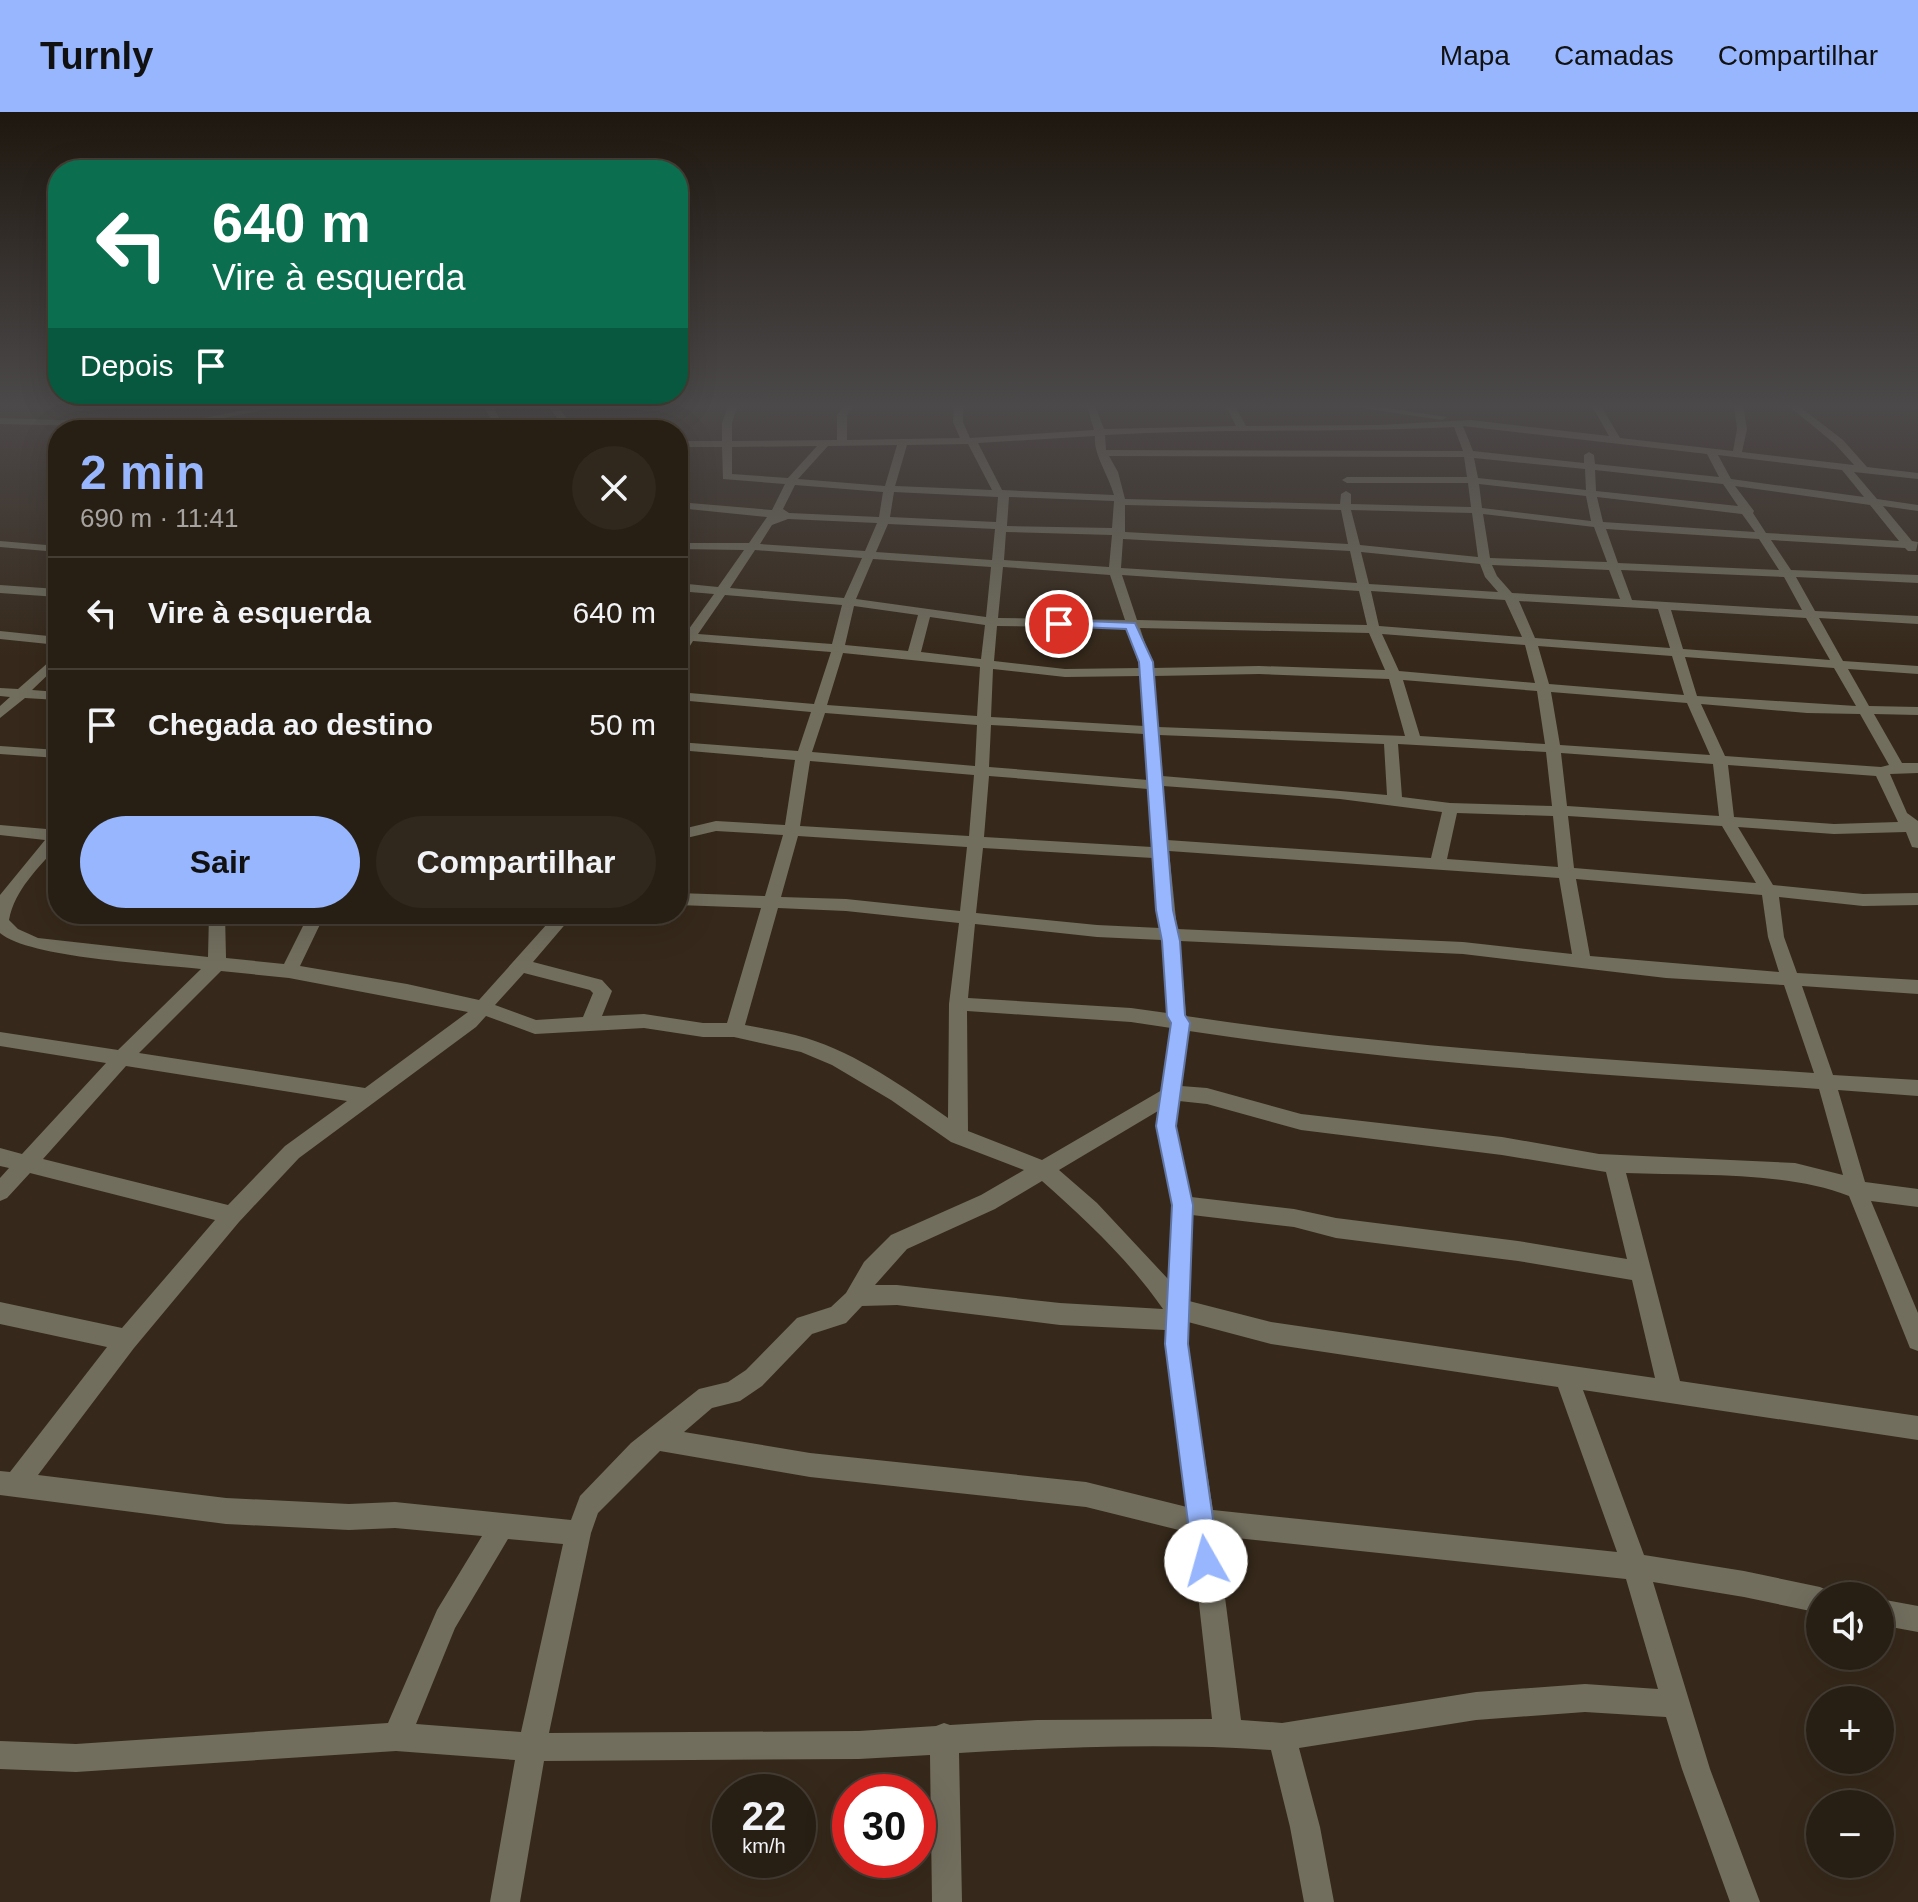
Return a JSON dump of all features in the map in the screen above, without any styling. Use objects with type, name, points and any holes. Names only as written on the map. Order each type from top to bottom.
[{"type":"street","points":[[688,630],[722,591],[778,516],[790,490]]},
{"type":"street","points":[[734,1030],[792,831],[803,757],[849,602],[884,520],[889,490]]},
{"type":"street","points":[[901,490],[1120,500],[1475,510],[1598,524],[1913,545]]},
{"type":"street","points":[[958,1136],[958,1004],[983,771],[987,663],[1002,528],[1002,494],[999,490]]},
{"type":"street","points":[[1117,490],[1119,534],[1115,570],[1147,671],[1176,1016],[1181,1023],[1166,1126],[1182,1205],[1176,1314],[1228,1733]]},
{"type":"street","points":[[1346,490],[1345,506],[1357,548],[1362,588],[1414,741]]},
{"type":"street","points":[[1472,490],[1487,570],[1499,590],[1517,606],[1541,686],[1555,750],[1567,874],[1582,961]]},
{"type":"street","points":[[1553,490],[1749,511]]},
{"type":"street","points":[[1591,490],[1611,566],[1627,602]]},
{"type":"street","points":[[1733,490],[1789,576],[1865,708],[1889,770],[1900,815],[1914,826],[1918,843]]},
{"type":"street","points":[[1778,490],[1918,508]]},
{"type":"street","points":[[1865,490],[1913,545],[1918,557]]},
{"type":"street","points":[[688,506],[778,516],[1357,548],[1487,561],[1918,579]]},
{"type":"street","points":[[0,544],[48,548]]},
{"type":"street","points":[[688,546],[755,547],[1362,588],[1918,620]]},
{"type":"street","points":[[688,588],[849,602],[992,622],[1374,630],[1841,667],[1918,670]]},
{"type":"street","points":[[0,589],[48,592]]},
{"type":"street","points":[[1663,604],[1691,697],[1720,762],[1727,822],[1770,893],[1776,937],[1826,1081],[1858,1190],[1918,1340]]},
{"type":"street","points":[[913,657],[925,612]]},
{"type":"street","points":[[0,635],[48,640]]},
{"type":"street","points":[[688,636],[987,663],[1065,673],[1259,670],[1394,675],[1691,697],[1807,709],[1918,711]]},
{"type":"street","points":[[0,714],[48,668]]},
{"type":"street","points":[[0,692],[48,695]]},
{"type":"street","points":[[688,697],[917,717],[1153,731],[1414,741],[1720,762],[1889,770],[1918,768]]},
{"type":"street","points":[[1391,741],[1395,801]]},
{"type":"street","points":[[688,747],[1395,801],[1450,808],[1562,811],[1834,829],[1914,826]]},
{"type":"street","points":[[0,750],[48,753]]},
{"type":"street","points":[[1438,865],[1450,808]]},
{"type":"street","points":[[688,833],[716,826],[974,844],[1161,849],[1678,881],[1770,893],[1863,900],[1918,899]]},
{"type":"street","points":[[0,830],[48,835]]},
{"type":"street","points":[[48,848],[2,902],[0,921],[7,931],[38,944],[289,971],[483,1008],[535,1027],[644,1021],[703,1030],[734,1030],[804,1045],[839,1060],[898,1094],[958,1136],[1043,1169],[1153,1276],[1176,1314]]},
{"type":"street","points":[[688,899],[772,900],[1170,934],[1463,948],[1789,980],[1918,987]]},
{"type":"street","points":[[0,1192],[124,1056],[217,964],[217,924]]},
{"type":"street","points":[[289,971],[312,924]]},
{"type":"street","points":[[8,1483],[232,1215],[292,1152],[470,1022],[557,924]]},
{"type":"street","points":[[518,965],[596,985],[603,991],[590,1023]]},
{"type":"street","points":[[958,1004],[1014,1005],[1269,1036],[1531,1061],[1918,1088]]},
{"type":"street","points":[[0,1039],[366,1096]]},
{"type":"street","points":[[505,1902],[532,1747],[578,1533],[589,1505],[656,1438],[707,1397],[732,1393],[754,1378],[805,1326],[838,1315],[857,1296],[872,1269],[899,1242],[988,1202],[1173,1093],[1207,1096],[1291,1121],[1502,1146],[1614,1164],[1795,1172],[1827,1178],[1858,1190],[1918,1198]]},
{"type":"street","points":[[0,1157],[232,1215]]},
{"type":"street","points":[[1614,1164],[1670,1390]]},
{"type":"street","points":[[1182,1205],[1641,1271]]},
{"type":"street","points":[[857,1296],[897,1295],[1060,1314],[1176,1314],[1271,1333],[1918,1428]]},
{"type":"street","points":[[0,1313],[126,1340]]},
{"type":"street","points":[[1567,1376],[1635,1565],[1676,1704],[1745,1902]]},
{"type":"street","points":[[656,1438],[759,1460],[901,1478],[1073,1492],[1201,1522],[1635,1565],[1806,1597]]},
{"type":"street","points":[[8,1483],[110,1499],[226,1511],[349,1517],[395,1515],[578,1533]]},
{"type":"street","points":[[396,1737],[446,1619],[488,1553],[501,1526]]},
{"type":"street","points":[[1894,1615],[1918,1619]]},
{"type":"street","points":[[0,1755],[76,1758],[396,1737],[532,1747],[859,1745],[944,1737],[1228,1733],[1282,1737],[1476,1706],[1585,1698],[1676,1704]]},
{"type":"street","points":[[944,1737],[947,1902]]},
{"type":"street","points":[[1282,1737],[1305,1827],[1319,1902]]},
{"type":"route","points":[[1059,624],[1131,626],[1146,662],[1165,910],[1171,941],[1176,1016],[1181,1023],[1166,1126],[1182,1205],[1178,1235],[1176,1344],[1206,1561]]}]
